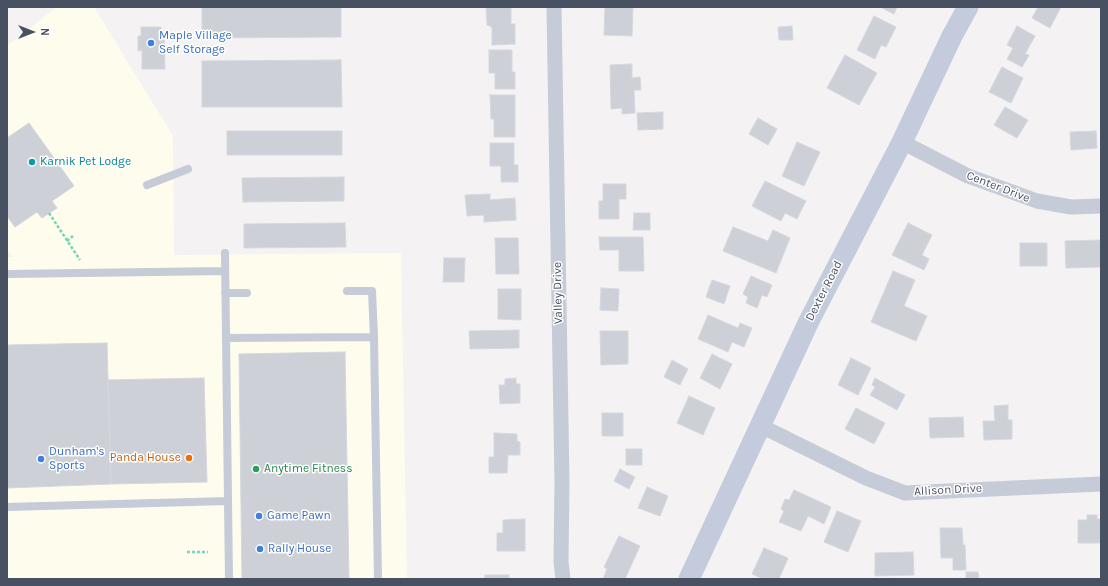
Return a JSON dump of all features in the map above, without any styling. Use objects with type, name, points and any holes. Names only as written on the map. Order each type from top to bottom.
[{"type":"main road","name":"Dexter Road","points":[[688,579],[809,321],[902,142],[952,36],[968,7]]},
{"type":"street","name":"Valley Drive","points":[[554,7],[562,482],[561,562],[563,579]]},
{"type":"street","name":"Center Drive","points":[[902,142],[968,176],[1036,201],[1072,207],[1101,206]]},
{"type":"street","name":"Allison Drive","points":[[761,426],[866,478],[905,493],[1101,484]]},
{"type":"lane","points":[[147,185],[188,168]]},
{"type":"lane","points":[[225,252],[229,579]]},
{"type":"lane","points":[[7,274],[225,271]]},
{"type":"lane","points":[[347,291],[372,291],[378,579]]},
{"type":"lane","points":[[225,293],[247,293]]},
{"type":"lane","points":[[226,338],[374,337]]},
{"type":"lane","points":[[7,508],[228,501]]},
{"type":"path","points":[[49,213],[89,272]]},
{"type":"path","points":[[67,241],[73,236]]},
{"type":"path","points":[[187,552],[208,552]]},
{"type":"shaded area","points":[[57,7],[94,7],[173,136],[174,255],[401,253],[407,579],[7,579],[7,257],[13,257],[7,250],[7,46]]},
{"type":"building","points":[[202,7],[341,7],[341,37],[202,38]]},
{"type":"building","points":[[486,7],[511,7],[511,24],[515,24],[515,44],[492,45],[492,27],[487,25]]},
{"type":"building","points":[[605,7],[633,7],[632,36],[604,35]]},
{"type":"building","points":[[880,7],[897,7],[894,14]]},
{"type":"building","points":[[1038,7],[1061,7],[1050,28],[1032,18]]},
{"type":"building","points":[[874,16],[896,27],[886,47],[881,45],[875,59],[857,50]]},
{"type":"building","points":[[792,26],[793,40],[779,40],[778,27]]},
{"type":"building","points":[[1017,26],[1035,36],[1025,54],[1029,55],[1022,67],[1007,59],[1013,48],[1007,45]]},
{"type":"building","name":"Maple Village Self Storage","points":[[141,27],[161,27],[161,35],[164,35],[165,69],[142,69],[142,50],[138,51],[138,36],[141,36]]},
{"type":"building","points":[[489,50],[512,50],[512,72],[515,72],[515,89],[495,89],[495,73],[489,73]]},
{"type":"building","points":[[845,55],[877,73],[859,105],[827,88]]},
{"type":"building","points":[[341,60],[342,107],[202,107],[202,61]]},
{"type":"building","points":[[632,64],[632,78],[640,77],[641,90],[634,90],[635,113],[622,114],[622,108],[611,109],[610,65]]},
{"type":"building","points":[[1002,67],[1023,78],[1011,103],[989,92]]},
{"type":"building","points":[[490,95],[515,95],[515,137],[494,137],[494,119],[491,119]]},
{"type":"building","points":[[1005,107],[1028,120],[1017,138],[994,125]]},
{"type":"building","points":[[663,112],[663,129],[638,130],[637,113]]},
{"type":"building","points":[[758,118],[777,129],[768,145],[749,134]]},
{"type":"building","name":"Karnik Pet Lodge","points":[[29,123],[74,186],[52,201],[57,208],[42,218],[37,212],[15,227],[7,216],[7,138]]},
{"type":"building","points":[[227,131],[342,131],[342,155],[227,155]]},
{"type":"building","points":[[1096,131],[1097,148],[1071,150],[1070,132]]},
{"type":"building","points":[[797,142],[820,152],[804,186],[782,176]]},
{"type":"building","points":[[490,143],[514,143],[514,165],[518,165],[518,182],[501,182],[501,166],[490,166]]},
{"type":"building","points":[[344,177],[344,201],[243,202],[242,178]]},
{"type":"building","points":[[765,181],[806,201],[797,219],[785,213],[781,221],[752,206]]},
{"type":"building","points":[[603,184],[626,184],[626,199],[619,199],[619,219],[599,219],[599,201],[603,201]]},
{"type":"building","points":[[490,194],[490,200],[515,198],[516,220],[484,222],[484,215],[467,216],[465,195]]},
{"type":"building","points":[[634,213],[650,213],[650,230],[633,230]]},
{"type":"building","points":[[345,223],[346,247],[244,248],[244,224]]},
{"type":"building","points":[[908,223],[932,235],[922,255],[929,259],[924,270],[892,255]]},
{"type":"building","points":[[733,227],[768,241],[773,230],[790,238],[776,273],[723,251]]},
{"type":"building","points":[[599,237],[643,237],[644,271],[619,271],[619,250],[600,250]]},
{"type":"building","points":[[495,238],[518,238],[519,274],[496,274]]},
{"type":"building","points":[[1101,240],[1101,267],[1066,268],[1065,241]]},
{"type":"building","points":[[1020,243],[1047,243],[1047,266],[1020,266]]},
{"type":"building","points":[[444,258],[465,258],[464,282],[443,282]]},
{"type":"building","points":[[893,271],[915,280],[904,306],[927,316],[916,341],[871,322]]},
{"type":"building","points":[[751,276],[772,285],[767,297],[762,295],[757,308],[746,303],[748,297],[743,294]]},
{"type":"building","points":[[712,280],[730,286],[724,304],[706,297]]},
{"type":"building","points":[[601,288],[619,289],[618,311],[600,310]]},
{"type":"building","points":[[498,289],[521,289],[521,320],[498,319]]},
{"type":"building","points":[[708,315],[738,328],[740,323],[752,328],[744,347],[732,342],[728,352],[698,339]]},
{"type":"building","points":[[519,330],[519,348],[470,349],[469,331]]},
{"type":"building","points":[[600,331],[628,331],[628,364],[601,365]]},
{"type":"building","points":[[107,343],[111,484],[7,488],[7,345]]},
{"type":"building","points":[[345,352],[349,579],[242,579],[239,354]]},
{"type":"building","points":[[712,354],[732,364],[720,389],[700,378]]},
{"type":"building","points":[[851,358],[871,368],[858,395],[838,385]]},
{"type":"building","points":[[672,360],[688,369],[680,385],[664,377]]},
{"type":"building","points":[[204,378],[207,482],[111,484],[108,380]]},
{"type":"building","points":[[516,378],[516,384],[520,384],[520,403],[500,404],[499,385],[505,385],[505,379]]},
{"type":"building","points":[[875,378],[905,395],[897,410],[870,395],[875,387],[872,385]]},
{"type":"building","points":[[689,396],[715,408],[703,435],[677,423]]},
{"type":"building","points":[[1008,405],[1008,420],[1012,420],[1012,439],[984,440],[983,421],[995,421],[994,406]]},
{"type":"building","points":[[856,408],[885,423],[874,444],[845,429]]},
{"type":"building","points":[[602,413],[623,413],[623,436],[602,436]]},
{"type":"building","points":[[963,417],[964,437],[930,438],[929,418]]},
{"type":"building","points":[[494,433],[517,434],[517,441],[520,442],[520,455],[508,455],[507,473],[489,473],[489,457],[494,457]]},
{"type":"building","points":[[626,449],[642,449],[642,465],[626,465]]},
{"type":"building","points":[[620,469],[635,477],[629,489],[614,481]]},
{"type":"building","points":[[647,487],[668,496],[660,516],[638,508]]},
{"type":"building","points":[[794,490],[831,507],[824,524],[808,516],[801,531],[779,522],[784,511],[781,509],[785,499],[789,500]]},
{"type":"building","points":[[837,511],[861,521],[848,552],[824,542]]},
{"type":"building","points":[[1087,515],[1097,515],[1097,519],[1101,519],[1101,543],[1078,543],[1078,520],[1087,520]]},
{"type":"building","points":[[525,519],[525,551],[497,551],[497,533],[503,533],[503,520]]},
{"type":"building","points":[[940,528],[962,528],[963,545],[965,545],[966,570],[953,570],[953,558],[941,558]]},
{"type":"building","points":[[619,536],[640,546],[625,579],[603,579],[607,569],[604,567]]},
{"type":"building","points":[[764,548],[788,558],[779,579],[763,579],[752,574]]},
{"type":"building","points":[[913,552],[914,575],[875,576],[875,553]]},
{"type":"building","points":[[966,572],[978,572],[979,579],[966,579]]},
{"type":"building","points":[[485,575],[509,575],[509,579],[485,579]]},
{"type":"place","name":"Maple Village Self Storage","points":[[151,43]]},
{"type":"place","name":"Karnik Pet Lodge","points":[[32,162]]},
{"type":"place","name":"Panda House","points":[[189,458]]},
{"type":"place","name":"Dunham's Sports","points":[[41,459]]},
{"type":"place","name":"Anytime Fitness","points":[[256,469]]},
{"type":"place","name":"Game Pawn","points":[[259,516]]},
{"type":"place","name":"Rally House","points":[[260,549]]}]
